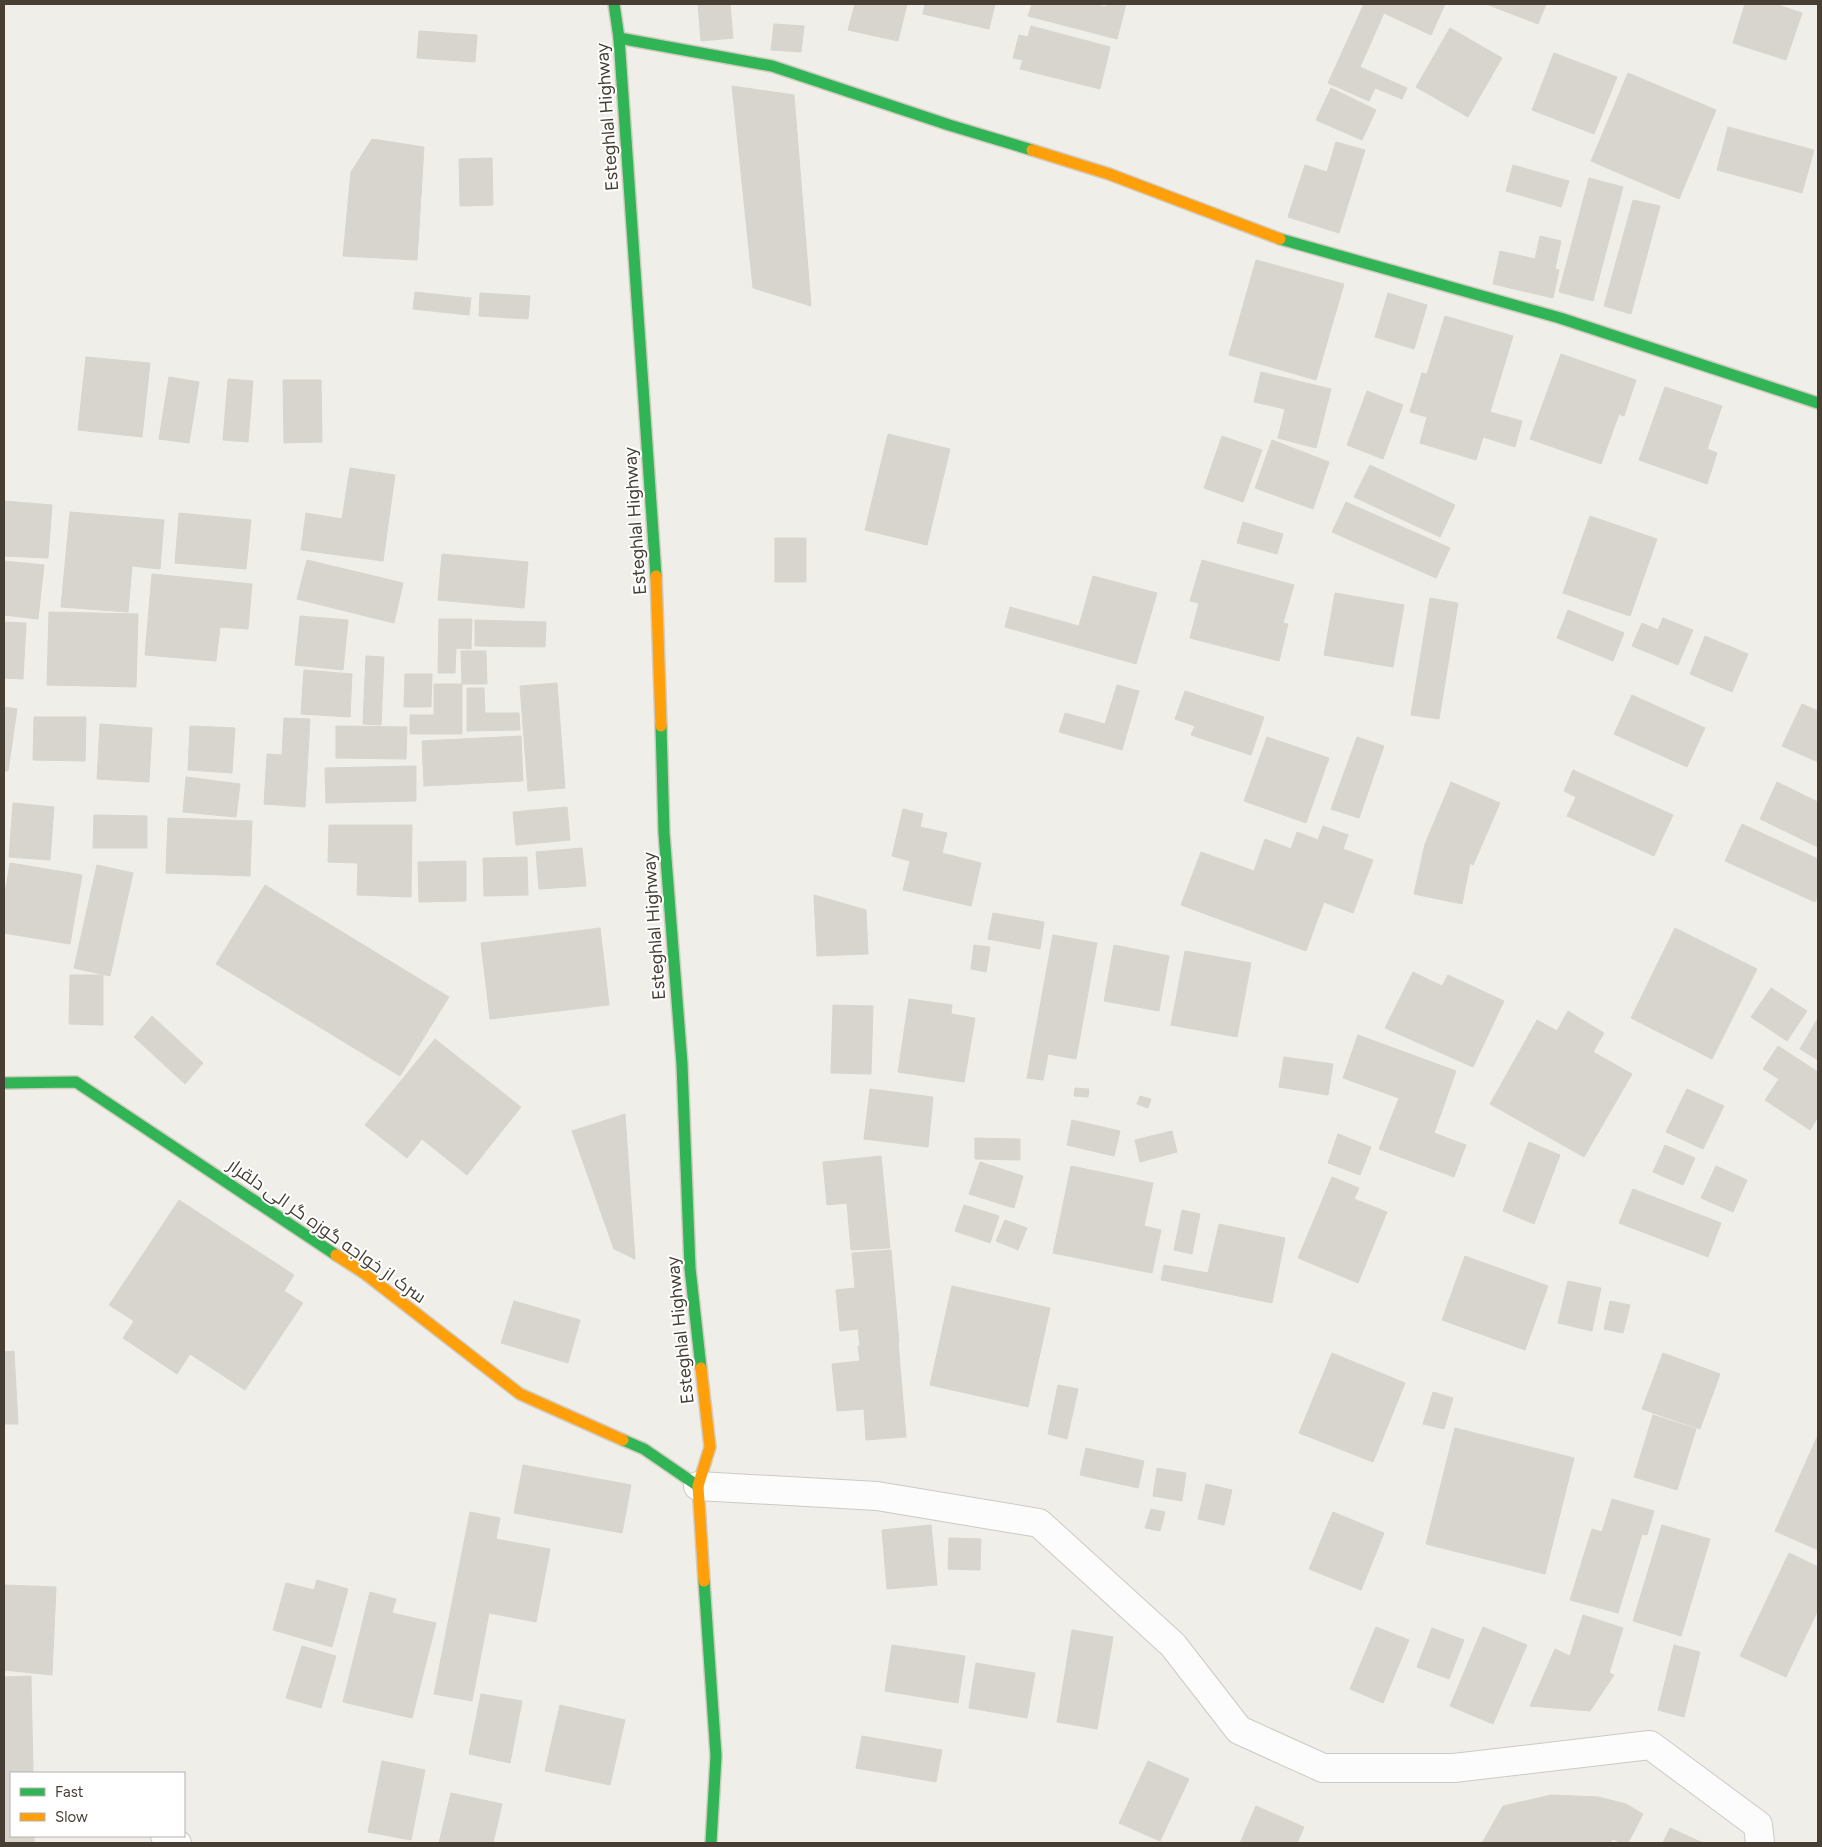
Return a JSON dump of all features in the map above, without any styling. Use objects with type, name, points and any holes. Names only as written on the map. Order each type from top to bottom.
[{"type":"main road","name":"Esteghlal Highway","points":[[614,4],[619,38],[658,606],[664,833],[682,1064],[690,1268],[710,1447],[698,1486],[716,1756],[711,1843]]},
{"type":"main road","points":[[619,38],[772,66],[1109,174],[1286,240],[1560,318],[1818,403]]},
{"type":"main road","name":"سرک از خواجه گوزه گر الی دلقرار","points":[[4,1084],[76,1082],[364,1274],[520,1394],[644,1449],[698,1486]]},
{"type":"street","points":[[698,1486],[877,1496],[1039,1523],[1173,1645],[1239,1730],[1323,1768],[1454,1768],[1650,1745],[1758,1825],[1760,1843]]},
{"type":"lane","points":[[165,1837],[179,1843]]},
{"type":"building","points":[[698,4],[730,4],[733,38],[701,41]]},
{"type":"building","points":[[855,4],[907,4],[898,41],[848,30]]},
{"type":"building","points":[[925,4],[995,4],[989,29],[923,14]]},
{"type":"building","points":[[1032,4],[1092,4],[1106,7],[1107,4],[1126,4],[1117,39],[1028,16]]},
{"type":"building","points":[[1364,4],[1445,4],[1431,35],[1384,13],[1360,67],[1407,88],[1402,99],[1375,88],[1369,101],[1328,83]]},
{"type":"building","points":[[1486,4],[1546,4],[1538,24]]},
{"type":"building","points":[[1745,4],[1775,4],[1802,13],[1786,60],[1733,43]]},
{"type":"building","points":[[774,24],[804,26],[801,52],[771,50]]},
{"type":"building","points":[[1031,26],[1110,47],[1100,89],[1020,69],[1023,60],[1013,58],[1019,35],[1028,37]]},
{"type":"building","points":[[1450,28],[1502,58],[1468,117],[1416,87]]},
{"type":"building","points":[[419,31],[477,35],[475,62],[417,58]]},
{"type":"building","points":[[1554,53],[1617,77],[1594,134],[1532,110]]},
{"type":"building","points":[[1628,73],[1716,110],[1679,199],[1591,161]]},
{"type":"building","points":[[732,86],[794,95],[811,306],[753,288]]},
{"type":"building","points":[[1331,88],[1376,110],[1362,140],[1316,120]]},
{"type":"building","points":[[1728,127],[1814,150],[1802,193],[1717,170]]},
{"type":"building","points":[[372,139],[424,147],[417,260],[343,256],[351,172]]},
{"type":"building","points":[[1336,142],[1365,150],[1339,233],[1288,217],[1305,165],[1327,172]]},
{"type":"building","points":[[492,158],[493,205],[460,206],[459,159]]},
{"type":"building","points":[[1513,165],[1569,181],[1561,207],[1506,191]]},
{"type":"building","points":[[1589,178],[1623,187],[1593,301],[1559,292]]},
{"type":"building","points":[[1633,200],[1660,206],[1631,314],[1604,306]]},
{"type":"building","points":[[1540,236],[1561,241],[1555,269],[1559,270],[1553,298],[1493,284],[1500,251],[1535,259]]},
{"type":"building","points":[[1256,260],[1344,284],[1316,380],[1229,355]]},
{"type":"building","points":[[415,292],[471,298],[469,315],[413,309]]},
{"type":"building","points":[[480,293],[530,296],[528,319],[479,316]]},
{"type":"building","points":[[1388,293],[1427,305],[1414,349],[1375,337]]},
{"type":"building","points":[[1445,316],[1513,336],[1490,412],[1522,421],[1515,447],[1483,437],[1476,460],[1420,443],[1427,417],[1410,412],[1422,373],[1427,374]]},
{"type":"building","points":[[1561,354],[1636,380],[1624,416],[1619,414],[1601,464],[1530,439]]},
{"type":"building","points":[[86,357],[150,363],[142,437],[78,430]]},
{"type":"building","points":[[1261,372],[1331,389],[1316,448],[1278,438],[1285,409],[1254,402]]},
{"type":"building","points":[[169,377],[199,382],[189,443],[159,439]]},
{"type":"building","points":[[228,379],[253,381],[248,442],[223,440]]},
{"type":"building","points":[[283,380],[321,380],[322,442],[284,443]]},
{"type":"building","points":[[1665,387],[1722,406],[1707,449],[1717,453],[1707,484],[1639,460]]},
{"type":"building","points":[[1367,391],[1403,405],[1383,459],[1347,445]]},
{"type":"building","points":[[888,434],[950,449],[927,545],[865,530]]},
{"type":"building","points":[[1222,436],[1262,450],[1243,502],[1204,488]]},
{"type":"building","points":[[1272,440],[1329,462],[1313,509],[1255,488]]},
{"type":"building","points":[[1370,465],[1455,505],[1440,537],[1354,497]]},
{"type":"building","points":[[350,468],[395,475],[383,561],[301,550],[306,513],[342,519]]},
{"type":"building","points":[[4,501],[52,505],[48,558],[4,556]]},
{"type":"building","points":[[1346,502],[1450,548],[1436,578],[1332,532]]},
{"type":"building","points":[[70,512],[164,520],[160,569],[132,566],[128,612],[61,607]]},
{"type":"building","points":[[179,513],[251,520],[246,569],[175,563]]},
{"type":"building","points":[[1590,516],[1657,539],[1630,616],[1563,593]]},
{"type":"building","points":[[1243,522],[1283,534],[1277,554],[1237,543]]},
{"type":"building","points":[[775,538],[806,538],[806,582],[775,582]]},
{"type":"building","points":[[442,554],[528,562],[524,608],[438,600]]},
{"type":"building","points":[[307,560],[403,583],[394,623],[297,599]]},
{"type":"building","points":[[1202,560],[1294,585],[1283,623],[1288,624],[1279,661],[1190,638],[1199,603],[1190,601]]},
{"type":"building","points":[[4,561],[44,565],[38,619],[4,615]]},
{"type":"building","points":[[152,574],[252,584],[248,629],[220,627],[216,661],[145,655]]},
{"type":"building","points":[[1093,576],[1157,593],[1136,664],[1005,627],[1010,607],[1079,626]]},
{"type":"building","points":[[1335,593],[1404,605],[1393,667],[1324,655]]},
{"type":"building","points":[[1430,598],[1458,603],[1439,719],[1411,715]]},
{"type":"building","points":[[1568,610],[1624,633],[1613,661],[1557,638]]},
{"type":"building","points":[[49,612],[138,614],[136,687],[47,685]]},
{"type":"building","points":[[300,616],[348,620],[343,670],[295,665]]},
{"type":"building","points":[[1663,618],[1693,630],[1678,665],[1632,646],[1642,623],[1658,630]]},
{"type":"building","points":[[439,619],[472,619],[471,649],[456,648],[455,673],[438,673]]},
{"type":"building","points":[[475,620],[546,622],[545,647],[475,646]]},
{"type":"building","points":[[4,622],[26,623],[23,679],[4,678]]},
{"type":"building","points":[[1705,636],[1748,654],[1732,692],[1690,674]]},
{"type":"building","points":[[461,651],[486,651],[487,684],[462,684]]},
{"type":"building","points":[[366,656],[384,657],[381,725],[363,724]]},
{"type":"building","points":[[304,670],[352,674],[350,717],[301,714]]},
{"type":"building","points":[[405,674],[432,674],[431,707],[404,707]]},
{"type":"building","points":[[557,683],[565,788],[528,791],[520,686]]},
{"type":"building","points":[[434,684],[462,684],[462,734],[410,734],[410,715],[434,715]]},
{"type":"building","points":[[1117,685],[1139,691],[1122,750],[1059,732],[1065,713],[1105,724]]},
{"type":"building","points":[[467,688],[484,688],[485,713],[519,713],[520,730],[467,731]]},
{"type":"building","points":[[1185,691],[1264,717],[1251,755],[1191,735],[1195,726],[1175,719]]},
{"type":"building","points":[[1632,695],[1705,728],[1687,767],[1614,734]]},
{"type":"building","points":[[1802,704],[1818,711],[1818,762],[1782,746]]},
{"type":"building","points":[[4,707],[17,709],[8,771],[4,771]]},
{"type":"building","points":[[34,717],[86,717],[85,761],[33,760]]},
{"type":"building","points":[[284,718],[310,719],[305,807],[264,804],[267,754],[282,755]]},
{"type":"building","points":[[100,724],[152,728],[149,782],[97,779]]},
{"type":"building","points":[[190,726],[235,728],[232,773],[188,770]]},
{"type":"building","points":[[336,726],[407,727],[406,759],[336,758]]},
{"type":"building","points":[[521,736],[523,781],[424,786],[422,741]]},
{"type":"building","points":[[1267,737],[1329,758],[1306,823],[1244,801]]},
{"type":"building","points":[[1357,737],[1384,746],[1359,818],[1331,809]]},
{"type":"building","points":[[416,766],[416,801],[326,803],[325,768]]},
{"type":"building","points":[[1573,770],[1673,815],[1654,856],[1567,816],[1576,797],[1564,791]]},
{"type":"building","points":[[186,777],[240,784],[236,817],[183,812]]},
{"type":"building","points":[[1451,782],[1500,803],[1473,865],[1470,863],[1462,904],[1414,894],[1425,844]]},
{"type":"building","points":[[1777,782],[1818,802],[1818,847],[1760,819]]},
{"type":"building","points":[[13,803],[54,807],[50,860],[9,857]]},
{"type":"building","points":[[567,807],[570,840],[516,845],[513,812]]},
{"type":"building","points":[[903,809],[923,814],[920,827],[947,833],[942,853],[981,863],[971,906],[903,890],[910,861],[892,856]]},
{"type":"building","points":[[94,815],[147,816],[147,848],[93,848]]},
{"type":"building","points":[[168,818],[252,821],[250,876],[166,873]]},
{"type":"building","points":[[1742,824],[1818,859],[1818,894],[1815,902],[1725,861]]},
{"type":"building","points":[[329,825],[412,825],[411,897],[357,895],[358,863],[328,862]]},
{"type":"building","points":[[1323,826],[1348,835],[1343,849],[1373,860],[1353,913],[1324,902],[1306,951],[1181,905],[1201,852],[1254,871],[1265,839],[1291,849],[1297,832],[1318,840]]},
{"type":"building","points":[[582,848],[586,886],[539,889],[536,852]]},
{"type":"building","points":[[527,857],[528,895],[484,896],[483,858]]},
{"type":"building","points":[[466,861],[466,901],[419,902],[418,862]]},
{"type":"building","points":[[10,863],[82,875],[70,944],[4,933],[4,900]]},
{"type":"building","points":[[97,865],[133,873],[110,976],[74,968]]},
{"type":"building","points":[[265,885],[449,997],[400,1076],[216,964]]},
{"type":"building","points":[[814,895],[866,910],[868,954],[817,956]]},
{"type":"building","points":[[993,913],[1044,922],[1040,949],[988,939]]},
{"type":"building","points":[[600,928],[609,1005],[490,1019],[481,943]]},
{"type":"building","points":[[1675,928],[1757,969],[1712,1059],[1631,1018]]},
{"type":"building","points":[[1053,935],[1097,943],[1076,1059],[1048,1054],[1043,1080],[1027,1078]]},
{"type":"building","points":[[974,945],[990,947],[986,972],[971,969]]},
{"type":"building","points":[[1114,945],[1169,956],[1159,1011],[1104,1001]]},
{"type":"building","points":[[1185,951],[1251,963],[1237,1037],[1171,1025]]},
{"type":"building","points":[[1413,972],[1442,986],[1448,975],[1504,1001],[1473,1067],[1385,1028]]},
{"type":"building","points":[[70,975],[103,975],[103,1025],[69,1024]]},
{"type":"building","points":[[1771,988],[1807,1011],[1787,1041],[1751,1017]]},
{"type":"building","points":[[909,999],[952,1005],[951,1014],[975,1018],[964,1082],[898,1072]]},
{"type":"building","points":[[833,1005],[873,1006],[871,1074],[831,1073]]},
{"type":"building","points":[[1568,1011],[1604,1033],[1593,1052],[1632,1074],[1584,1157],[1490,1104],[1537,1020],[1557,1031]]},
{"type":"building","points":[[152,1016],[203,1063],[185,1084],[134,1037]]},
{"type":"building","points":[[1818,1018],[1818,1060],[1800,1049]]},
{"type":"building","points":[[1358,1035],[1456,1071],[1434,1133],[1466,1145],[1454,1177],[1379,1149],[1399,1098],[1343,1078]]},
{"type":"building","points":[[435,1039],[521,1107],[467,1175],[422,1139],[407,1158],[365,1125]]},
{"type":"building","points":[[1778,1046],[1818,1072],[1818,1117],[1810,1130],[1765,1100],[1779,1079],[1763,1069]]},
{"type":"building","points":[[1284,1057],[1333,1064],[1328,1095],[1279,1087]]},
{"type":"building","points":[[1075,1088],[1089,1089],[1088,1097],[1074,1096]]},
{"type":"building","points":[[870,1089],[933,1097],[928,1147],[864,1139]]},
{"type":"building","points":[[1687,1089],[1724,1106],[1703,1149],[1666,1132]]},
{"type":"building","points":[[1140,1096],[1151,1099],[1148,1108],[1137,1104]]},
{"type":"building","points":[[625,1114],[635,1259],[614,1249],[572,1131]]},
{"type":"building","points":[[1072,1120],[1120,1131],[1114,1156],[1067,1145]]},
{"type":"building","points":[[1172,1131],[1177,1152],[1140,1162],[1135,1140]]},
{"type":"building","points":[[1338,1134],[1371,1147],[1360,1175],[1328,1163]]},
{"type":"building","points":[[975,1138],[1020,1139],[1020,1160],[975,1159]]},
{"type":"building","points":[[1529,1142],[1560,1155],[1534,1224],[1503,1211]]},
{"type":"building","points":[[1665,1145],[1695,1158],[1683,1185],[1653,1172]]},
{"type":"building","points":[[881,1156],[890,1248],[851,1250],[847,1203],[827,1205],[823,1162]]},
{"type":"building","points":[[980,1162],[1023,1176],[1014,1208],[969,1194]]},
{"type":"building","points":[[1071,1166],[1153,1183],[1144,1226],[1161,1230],[1152,1273],[1053,1253]]},
{"type":"building","points":[[1716,1166],[1747,1180],[1733,1212],[1701,1198]]},
{"type":"building","points":[[1332,1177],[1359,1188],[1354,1199],[1387,1212],[1358,1283],[1298,1258]]},
{"type":"building","points":[[1633,1189],[1721,1223],[1708,1257],[1619,1223]]},
{"type":"building","points":[[179,1200],[294,1275],[284,1291],[303,1303],[245,1390],[190,1354],[177,1374],[123,1338],[134,1321],[109,1305]]},
{"type":"building","points":[[964,1205],[999,1216],[990,1243],[955,1231]]},
{"type":"building","points":[[1182,1210],[1200,1214],[1192,1254],[1174,1250]]},
{"type":"building","points":[[1005,1220],[1027,1228],[1018,1250],[996,1241]]},
{"type":"building","points":[[1219,1224],[1285,1238],[1272,1303],[1161,1280],[1164,1265],[1208,1273]]},
{"type":"building","points":[[891,1250],[899,1342],[860,1346],[858,1329],[840,1331],[836,1290],[855,1288],[852,1253]]},
{"type":"building","points":[[1465,1256],[1548,1286],[1525,1350],[1442,1320]]},
{"type":"building","points":[[1568,1281],[1601,1288],[1592,1331],[1558,1323]]},
{"type":"building","points":[[952,1286],[1050,1308],[1028,1407],[930,1385]]},
{"type":"building","points":[[514,1301],[580,1320],[568,1363],[501,1343]]},
{"type":"building","points":[[1610,1301],[1630,1305],[1623,1333],[1604,1329]]},
{"type":"building","points":[[898,1342],[906,1437],[866,1440],[864,1409],[837,1411],[832,1364],[860,1361],[858,1346]]},
{"type":"building","points":[[14,1351],[18,1424],[4,1424],[4,1352]]},
{"type":"building","points":[[1332,1353],[1405,1383],[1373,1462],[1299,1433]]},
{"type":"building","points":[[1663,1353],[1720,1374],[1700,1429],[1642,1409]]},
{"type":"building","points":[[1058,1385],[1078,1389],[1067,1439],[1048,1434]]},
{"type":"building","points":[[1433,1392],[1453,1398],[1444,1429],[1423,1424]]},
{"type":"building","points":[[1653,1415],[1696,1429],[1677,1490],[1634,1477]]},
{"type":"building","points":[[1455,1428],[1574,1458],[1545,1574],[1426,1544]]},
{"type":"building","points":[[1818,1435],[1818,1550],[1775,1531]]},
{"type":"building","points":[[1086,1448],[1144,1461],[1138,1488],[1080,1475]]},
{"type":"building","points":[[523,1465],[631,1485],[622,1533],[514,1513]]},
{"type":"building","points":[[1157,1468],[1186,1473],[1182,1501],[1153,1496]]},
{"type":"building","points":[[1206,1484],[1232,1490],[1224,1525],[1198,1519]]},
{"type":"building","points":[[1612,1499],[1654,1511],[1647,1535],[1642,1534],[1618,1613],[1570,1600],[1592,1529],[1602,1532]]},
{"type":"building","points":[[1151,1509],[1165,1512],[1160,1531],[1145,1528]]},
{"type":"building","points":[[470,1512],[500,1518],[496,1539],[550,1549],[536,1622],[489,1613],[472,1701],[434,1694]]},
{"type":"building","points":[[1333,1512],[1384,1533],[1361,1590],[1309,1569]]},
{"type":"building","points":[[931,1525],[937,1585],[887,1589],[882,1530]]},
{"type":"building","points":[[1662,1525],[1710,1539],[1681,1636],[1633,1621]]},
{"type":"building","points":[[949,1538],[981,1539],[980,1570],[948,1569]]},
{"type":"building","points":[[1789,1553],[1818,1567],[1818,1610],[1786,1677],[1740,1656]]},
{"type":"building","points":[[317,1580],[348,1589],[332,1647],[273,1630],[286,1583],[314,1590]]},
{"type":"building","points":[[4,1585],[56,1587],[52,1675],[4,1670]]},
{"type":"building","points":[[370,1592],[396,1599],[392,1613],[436,1623],[412,1718],[343,1702]]},
{"type":"building","points":[[1583,1615],[1623,1628],[1609,1673],[1614,1675],[1590,1711],[1530,1706],[1555,1649],[1570,1656]]},
{"type":"building","points":[[1376,1627],[1409,1640],[1383,1703],[1350,1689]]},
{"type":"building","points":[[1483,1627],[1527,1645],[1493,1724],[1450,1706]]},
{"type":"building","points":[[1432,1628],[1464,1640],[1449,1679],[1417,1667]]},
{"type":"building","points":[[1072,1630],[1113,1637],[1097,1729],[1057,1722]]},
{"type":"building","points":[[892,1645],[965,1656],[958,1703],[885,1691]]},
{"type":"building","points":[[1674,1645],[1700,1652],[1684,1717],[1658,1710]]},
{"type":"building","points":[[302,1646],[336,1656],[321,1708],[286,1698]]},
{"type":"building","points":[[976,1663],[1035,1673],[1027,1718],[969,1708]]},
{"type":"building","points":[[31,1676],[33,1772],[10,1772],[10,1837],[34,1837],[34,1843],[4,1843],[4,1677]]},
{"type":"building","points":[[481,1694],[522,1701],[510,1763],[469,1754]]},
{"type":"building","points":[[560,1705],[625,1720],[610,1785],[545,1771]]},
{"type":"building","points":[[862,1736],[942,1750],[936,1782],[856,1768]]},
{"type":"building","points":[[382,1761],[425,1770],[411,1840],[368,1832]]},
{"type":"building","points":[[1148,1761],[1189,1779],[1160,1841],[1119,1823]]},
{"type":"building","points":[[451,1793],[502,1804],[493,1843],[439,1843]]},
{"type":"building","points":[[1551,1795],[1598,1797],[1626,1804],[1643,1814],[1628,1843],[1621,1843],[1613,1839],[1610,1843],[1482,1843],[1503,1806]]},
{"type":"building","points":[[1256,1806],[1304,1827],[1297,1843],[1240,1843]]},
{"type":"building","points":[[1670,1828],[1703,1843],[1663,1843]]},
{"type":"traffic: fast","points":[[614,4],[619,38],[656,576]]},
{"type":"traffic: fast","points":[[619,38],[772,66],[949,125],[1032,150]]},
{"type":"traffic: fast","points":[[1280,239],[1560,318],[1818,403]]},
{"type":"traffic: fast","points":[[661,726],[664,833],[682,1064],[690,1268],[701,1368]]},
{"type":"traffic: fast","points":[[4,1083],[76,1082],[336,1255]]},
{"type":"traffic: fast","points":[[623,1440],[644,1449],[698,1486]]},
{"type":"traffic: fast","points":[[704,1581],[716,1756],[711,1843]]},
{"type":"traffic: slow","points":[[1032,150],[1109,174],[1280,239]]},
{"type":"traffic: slow","points":[[656,576],[661,726]]},
{"type":"traffic: slow","points":[[336,1255],[364,1273],[520,1394],[623,1440]]},
{"type":"traffic: slow","points":[[701,1368],[710,1447],[698,1486],[704,1581]]}]
